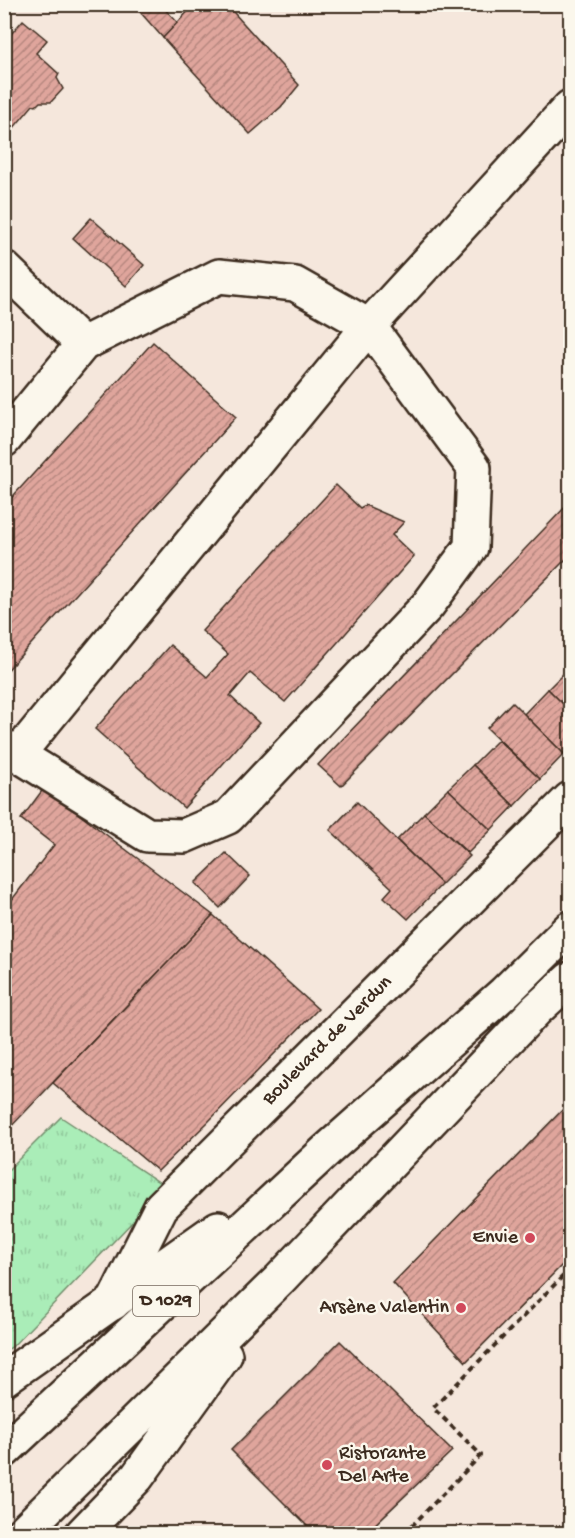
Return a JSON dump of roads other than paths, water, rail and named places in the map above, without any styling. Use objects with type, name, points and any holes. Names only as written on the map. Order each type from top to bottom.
[{"type":"main road","points":[[4,440],[83,344],[219,276],[295,284],[369,326],[474,468],[471,547],[428,605],[228,817],[184,836],[147,835],[11,750],[369,326],[570,107]]},
{"type":"main road","points":[[4,268],[83,344]]},
{"type":"main road","name":"Boulevard de Verdun","points":[[113,1303],[161,1207],[570,799]]},
{"type":"main road","name":"D 1029","points":[[4,1451],[327,1150],[479,1016],[570,928]]},
{"type":"main road","points":[[21,1533],[279,1280],[536,1010],[570,980]]},
{"type":"main road","points":[[4,1379],[327,1150]]},
{"type":"main road","points":[[82,1533],[137,1477],[279,1280]]},
{"type":"place","name":"Envie","points":[[530,1238]]},
{"type":"place","name":"Arsène Valentin","points":[[461,1308]]},
{"type":"place","name":"Ristorante Del Arte","points":[[327,1465]]}]
